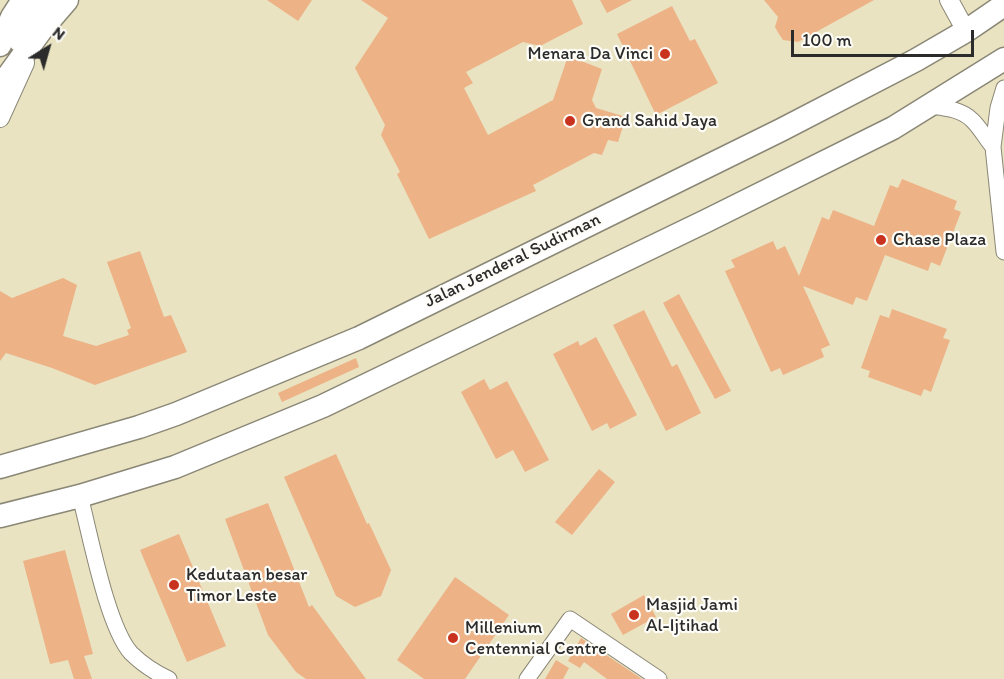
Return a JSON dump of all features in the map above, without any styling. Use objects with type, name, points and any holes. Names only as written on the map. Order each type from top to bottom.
[{"type":"main road","points":[[0,9],[6,0]]},
{"type":"main road","points":[[0,45],[12,17],[23,0]]},
{"type":"main road","points":[[0,86],[27,26],[43,0]]},
{"type":"main road","points":[[0,86],[66,0]]},
{"type":"main road","name":"Jalan Jenderal Sudirman","points":[[0,467],[176,414],[359,338],[781,130],[916,60],[966,31],[1004,4]]},
{"type":"main road","points":[[0,516],[80,496],[184,463],[340,398],[892,128],[1004,59]]},
{"type":"street","points":[[949,0],[966,31]]},
{"type":"street","points":[[0,118],[42,29]]},
{"type":"street","points":[[1004,88],[993,147],[1004,252]]},
{"type":"street","points":[[930,106],[964,114],[974,120],[993,147]]},
{"type":"street","points":[[80,496],[108,604],[119,634],[131,653],[169,679]]},
{"type":"street","points":[[527,679],[570,619],[659,679]]},
{"type":"building","points":[[267,0],[312,0],[298,21]]},
{"type":"building","name":"Grand Sahid Jaya","points":[[361,0],[572,0],[583,24],[540,46],[523,42],[466,72],[473,83],[464,88],[488,135],[553,100],[568,56],[602,69],[592,100],[596,108],[626,117],[618,142],[608,140],[602,155],[594,153],[533,185],[536,191],[429,239],[397,174],[400,172],[381,135],[385,125],[355,68],[388,18]]},
{"type":"building","points":[[600,0],[632,0],[607,13]]},
{"type":"building","points":[[764,0],[874,0],[798,42],[783,40],[775,27],[778,17]]},
{"type":"building","name":"Menara Da Vinci","points":[[672,6],[690,41],[695,39],[718,83],[656,115],[617,34]]},
{"type":"building","points":[[902,179],[957,201],[954,209],[961,212],[940,266],[931,262],[928,271],[885,255],[867,301],[856,297],[853,305],[803,286],[830,345],[821,349],[824,357],[783,375],[780,368],[771,372],[725,271],[735,267],[731,260],[773,241],[777,250],[785,246],[799,276],[822,217],[829,220],[833,210],[874,226],[890,185],[898,188]]},
{"type":"building","points":[[140,251],[164,317],[171,315],[187,352],[95,385],[6,353],[0,361],[0,291],[12,298],[63,278],[77,285],[63,336],[96,346],[129,335],[127,330],[131,328],[107,262]]},
{"type":"building","points":[[679,294],[731,391],[715,399],[663,303]]},
{"type":"building","points":[[892,309],[947,329],[943,338],[950,340],[931,392],[924,389],[921,396],[868,377],[870,371],[861,368],[880,315],[889,318]]},
{"type":"building","points":[[644,310],[672,367],[677,364],[701,413],[666,431],[613,325]]},
{"type":"building","points":[[596,337],[637,415],[610,429],[607,423],[592,431],[553,354],[578,341],[580,346]]},
{"type":"building","points":[[356,358],[359,367],[282,402],[278,393]]},
{"type":"building","points":[[484,379],[490,390],[507,381],[549,460],[525,472],[513,450],[496,459],[461,392]]},
{"type":"building","points":[[336,454],[367,524],[369,523],[391,570],[381,596],[355,607],[336,596],[284,477]]},
{"type":"building","points":[[599,469],[615,482],[572,535],[555,522]]},
{"type":"building","points":[[268,503],[309,607],[312,605],[366,679],[306,679],[296,672],[268,635],[225,519]]},
{"type":"building","points":[[179,534],[226,646],[187,662],[140,550]]},
{"type":"building","points":[[65,550],[93,654],[84,656],[92,679],[74,679],[68,660],[50,664],[23,561]]},
{"type":"building","name":"Millenium Centennial Centre","points":[[455,577],[509,615],[465,679],[424,679],[397,660]]},
{"type":"building","name":"Masjid Jami Al-Ijtihad","points":[[644,595],[656,617],[623,635],[611,614]]},
{"type":"building","points":[[581,638],[642,679],[607,679],[584,662],[580,668],[568,661]]},
{"type":"building","points":[[556,660],[569,668],[563,679],[545,679]]},
{"type":"place","name":"Menara Da Vinci","points":[[665,54]]},
{"type":"place","name":"Grand Sahid Jaya","points":[[570,121]]},
{"type":"place","name":"Chase Plaza","points":[[881,240]]},
{"type":"place","name":"Kedutaan besar Timor Leste","points":[[174,585]]},
{"type":"place","name":"Masjid Jami Al-Ijtihad","points":[[634,615]]},
{"type":"place","name":"Millenium Centennial Centre","points":[[453,638]]}]
